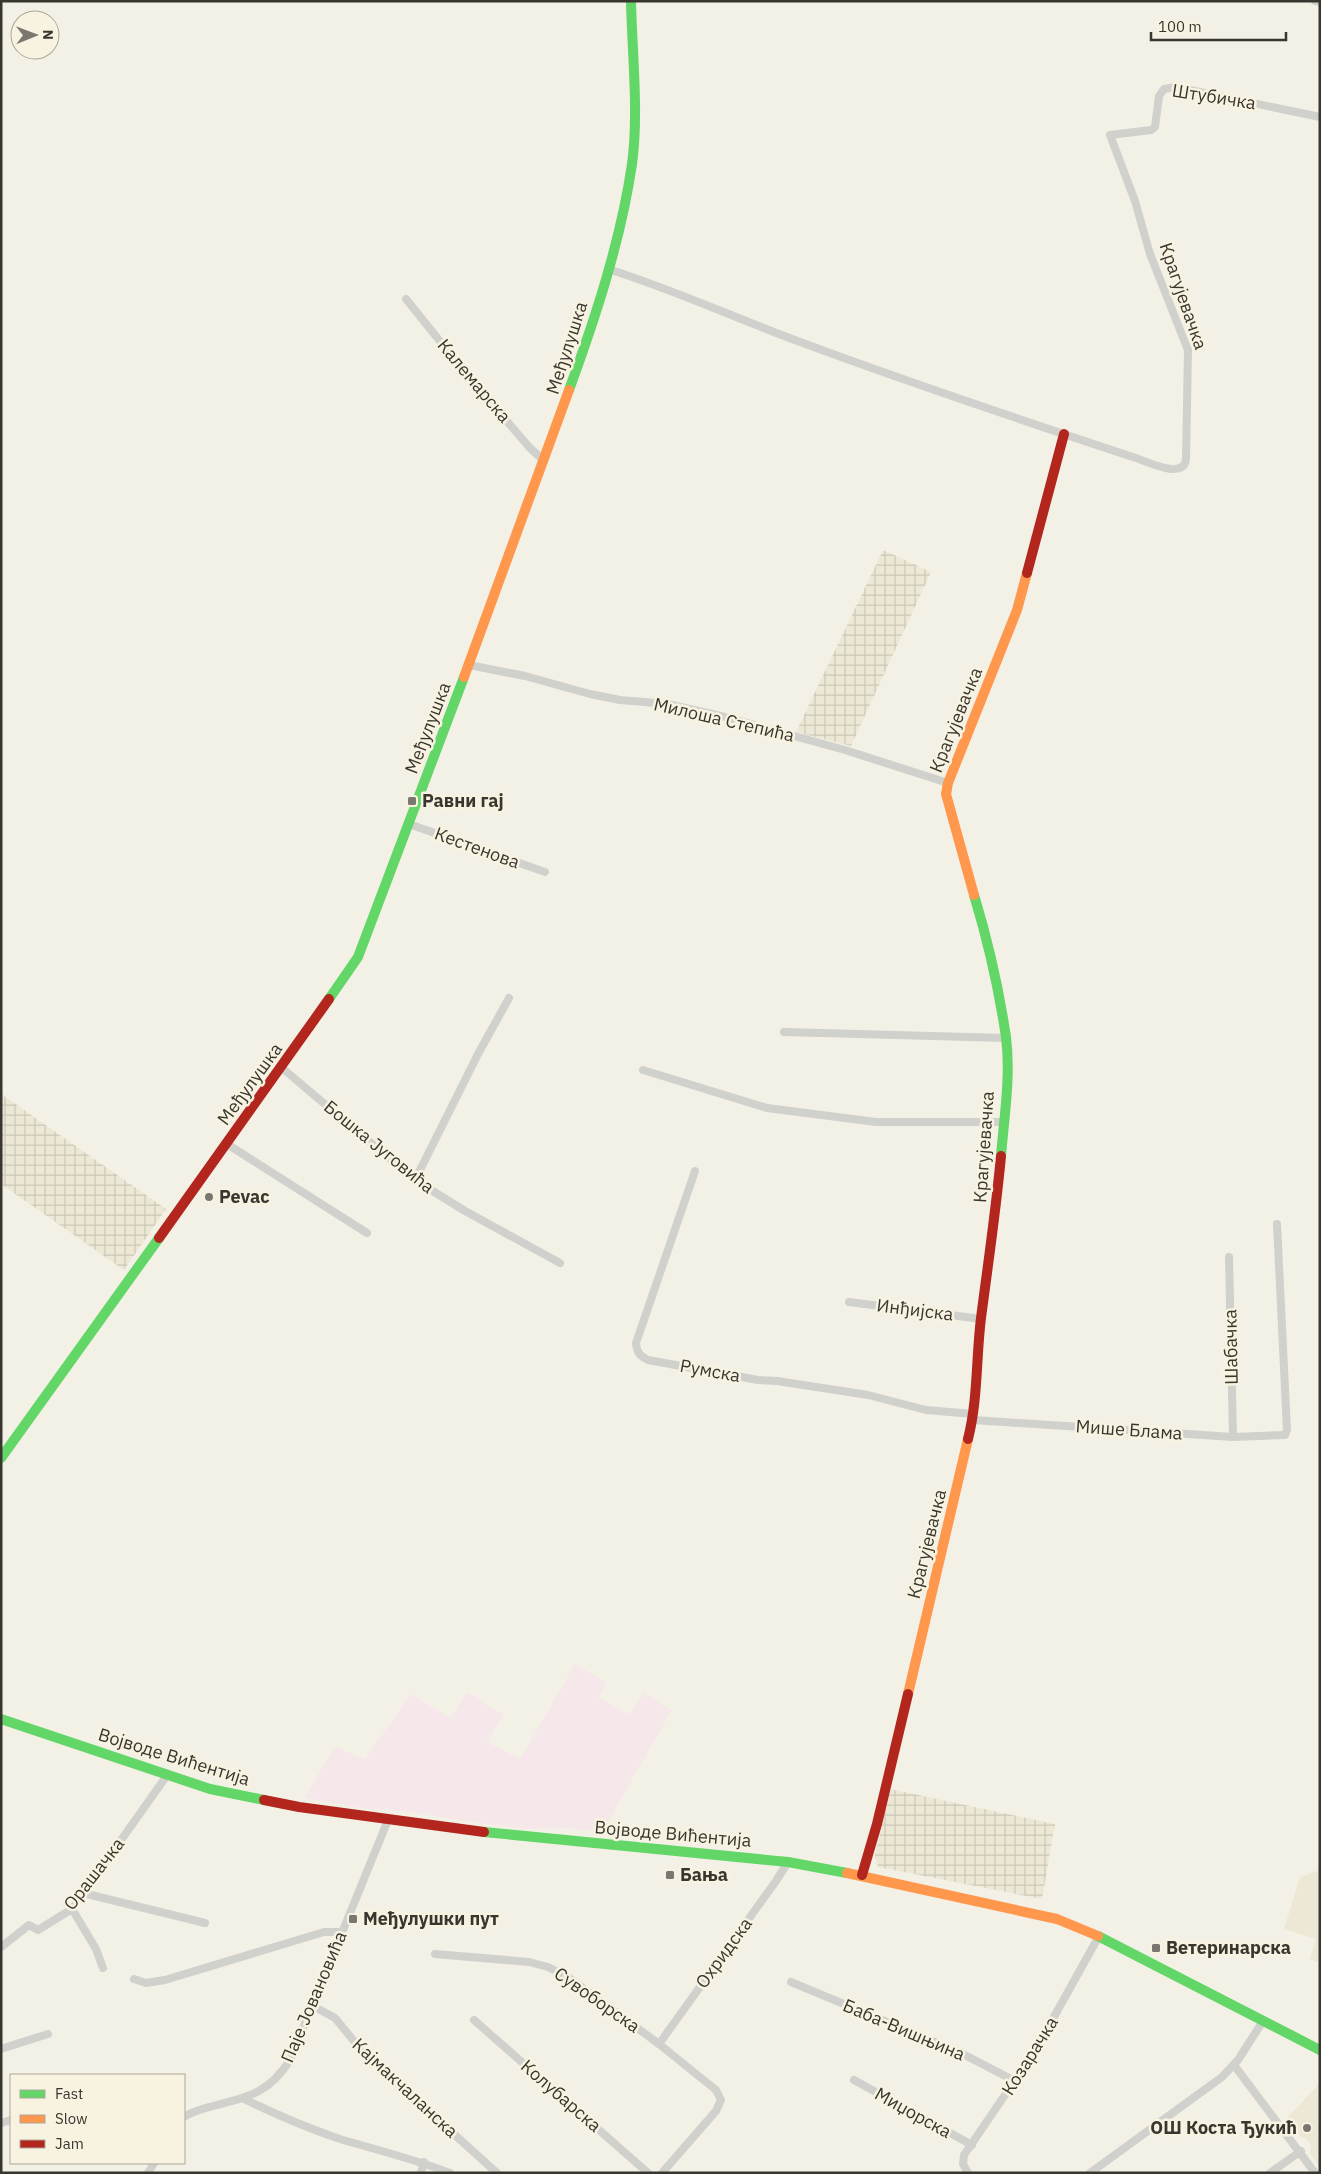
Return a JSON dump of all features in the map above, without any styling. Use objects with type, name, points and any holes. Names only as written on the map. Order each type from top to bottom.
[{"type":"street","name":"Међулушка","points":[[1,1458],[282,1068],[358,957],[469,665],[583,356],[608,269],[632,163],[634,130],[631,1]]},
{"type":"street","points":[[1315,2],[1320,2]]},
{"type":"street","name":"Штубичка","points":[[1110,135],[1151,130],[1155,127],[1160,92],[1168,87],[1218,94],[1320,117]]},
{"type":"street","name":"Крагујевачка","points":[[608,269],[660,286],[801,342],[1064,434],[1173,469],[1181,469],[1186,462],[1188,350],[1150,254],[1135,201],[1110,135]]},
{"type":"street","name":"Калемарска","points":[[406,299],[464,371],[529,447],[544,461]]},
{"type":"street","name":"Крагујевачка","points":[[862,1875],[880,1814],[973,1417],[981,1319],[995,1222],[1004,1122],[1007,1062],[1006,1038],[984,929],[951,818],[946,794],[948,783],[1017,610],[1064,434]]},
{"type":"street","name":"Милоша Степића","points":[[469,665],[525,676],[597,696],[667,704],[725,717],[845,750],[948,783]]},
{"type":"street","name":"Кестенова","points":[[409,824],[545,872]]},
{"type":"street","points":[[415,1180],[478,1054],[509,998]]},
{"type":"street","points":[[784,1032],[1006,1038]]},
{"type":"street","name":"Бошка Југовића","points":[[282,1068],[415,1180],[465,1211],[560,1263]]},
{"type":"street","points":[[643,1070],[767,1108],[876,1122],[1004,1122]]},
{"type":"street","points":[[227,1144],[367,1233]]},
{"type":"street","name":"Румска","points":[[695,1171],[636,1343],[637,1351],[641,1357],[648,1360],[758,1380],[777,1381],[868,1395],[926,1410],[973,1417]]},
{"type":"street","name":"Мише Блама","points":[[973,1417],[1233,1437],[1285,1435],[1287,1430],[1278,1224]]},
{"type":"street","name":"Шабачка","points":[[1230,1257],[1233,1437]]},
{"type":"street","name":"Инђијска","points":[[849,1302],[981,1319]]},
{"type":"street","name":"Војводе Вићентија","points":[[1,1718],[168,1774],[244,1797],[388,1820],[525,1837],[788,1862],[862,1875],[1044,1915],[1099,1936],[1320,2050]]},
{"type":"street","name":"Орашачка","points":[[1,1946],[29,1925],[38,1930],[72,1909],[168,1774]]},
{"type":"street","name":"Паје Јовановића","points":[[185,2116],[194,2111],[244,2099],[260,2093],[280,2075],[290,2060],[313,2006],[388,1820]]},
{"type":"street","name":"Охридска","points":[[659,2044],[788,1862]]},
{"type":"street","points":[[83,1893],[205,1923]]},
{"type":"street","points":[[72,1909],[96,1949],[103,1968]]},
{"type":"street","points":[[134,1979],[146,1983],[165,1980],[324,1932],[342,1932]]},
{"type":"street","name":"Козарачка","points":[[968,2173],[963,2164],[964,2155],[1016,2081],[1057,2014],[1099,1936]]},
{"type":"street","name":"Сувоборска","points":[[435,1954],[529,1962],[548,1967],[568,1977],[659,2044],[716,2090],[721,2100],[716,2111],[662,2173]]},
{"type":"street","name":"Баба-Вишњина","points":[[791,1982],[960,2052],[1016,2081]]},
{"type":"street","name":"Кајмакчаланска","points":[[313,2006],[335,2018],[363,2052],[497,2173]]},
{"type":"street","name":"Колубарска","points":[[474,2020],[648,2173]]},
{"type":"street","points":[[1090,2173],[1201,2094],[1234,2065],[1263,2021]]},
{"type":"street","points":[[1,2049],[48,2034]]},
{"type":"street","points":[[1234,2065],[1301,2151],[1315,2173]]},
{"type":"street","name":"Миџорска","points":[[854,2080],[972,2146]]},
{"type":"street","points":[[244,2099],[282,2117],[338,2138],[424,2162],[450,2173]]},
{"type":"street","points":[[1270,2173],[1301,2151]]},
{"type":"street","points":[[421,2173],[424,2162]]},
{"type":"shaded area","points":[[883,550],[931,572],[851,746],[796,732]]},
{"type":"shaded area","points":[[1,1094],[166,1209],[124,1270],[1,1184]]},
{"type":"shaded area","points":[[575,1664],[607,1683],[599,1697],[630,1715],[643,1693],[672,1710],[602,1832],[565,1828],[522,1829],[393,1810],[367,1809],[304,1798],[335,1747],[365,1759],[411,1694],[450,1718],[467,1692],[504,1715],[487,1742],[520,1759]]},
{"type":"shaded area","points":[[890,1789],[1055,1824],[1042,1899],[878,1867],[875,1856]]},
{"type":"shaded area","points":[[1320,1870],[1320,1963],[1310,1959],[1316,1939],[1284,1929],[1300,1877]]},
{"type":"shaded area","name":"ОШ Коста Ђукић","points":[[1320,2083],[1320,2167],[1310,2153],[1311,2146],[1306,2138],[1301,2137],[1287,2118]]},
{"type":"traffic: fast","points":[[569,390],[606,279],[621,221],[632,164],[635,104],[631,1]]},
{"type":"traffic: fast","points":[[329,999],[358,957],[464,677]]},
{"type":"traffic: fast","points":[[974,895],[993,966],[1006,1037],[1008,1067],[1001,1156]]},
{"type":"traffic: fast","points":[[1,1458],[159,1238]]},
{"type":"traffic: fast","points":[[1,1719],[210,1789],[264,1800]]},
{"type":"traffic: fast","points":[[484,1832],[788,1862],[847,1873]]},
{"type":"traffic: fast","points":[[1098,1936],[1320,2050]]},
{"type":"traffic: slow","points":[[464,677],[569,390]]},
{"type":"traffic: slow","points":[[974,895],[946,794],[948,783],[1017,610],[1027,573]]},
{"type":"traffic: slow","points":[[908,1694],[968,1439]]},
{"type":"traffic: slow","points":[[847,1873],[1057,1919],[1098,1936]]},
{"type":"traffic: jam","points":[[1027,573],[1064,434]]},
{"type":"traffic: jam","points":[[159,1238],[329,999]]},
{"type":"traffic: jam","points":[[968,1439],[974,1409],[979,1333],[1001,1156]]},
{"type":"traffic: jam","points":[[862,1875],[877,1824],[908,1694]]},
{"type":"traffic: jam","points":[[264,1800],[299,1807],[484,1832]]},
{"type":"place","name":"Равни гај","points":[[412,801]]},
{"type":"place","name":"Pevac","points":[[209,1197]]},
{"type":"place","name":"Бања","points":[[670,1875]]},
{"type":"place","name":"Међулушки пут","points":[[353,1919]]},
{"type":"place","name":"Ветеринарска","points":[[1156,1948]]},
{"type":"place","name":"ОШ Коста Ђукић","points":[[1307,2128]]}]
